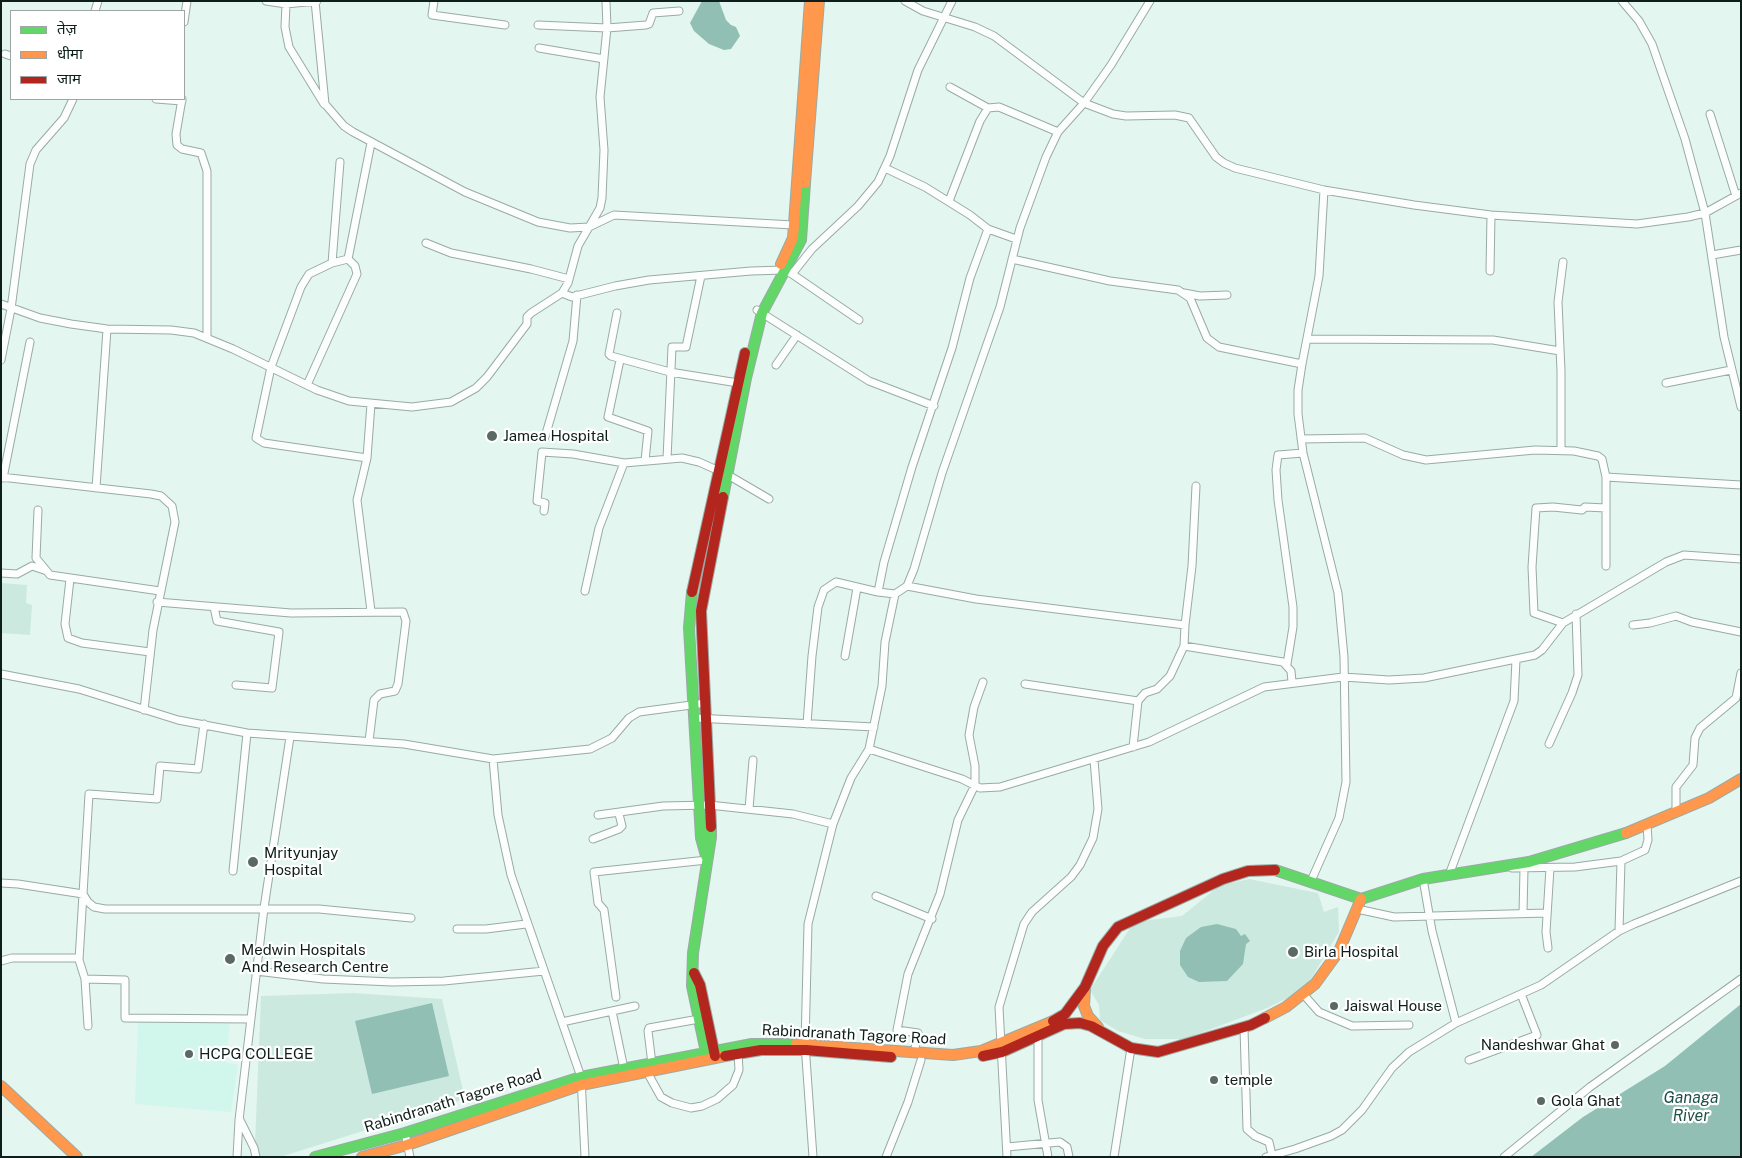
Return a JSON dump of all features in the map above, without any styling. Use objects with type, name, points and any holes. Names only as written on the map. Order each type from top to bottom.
[{"type":"main road","points":[[784,272],[792,238],[810,1]]},
{"type":"main road","points":[[711,1055],[699,1019],[692,986],[693,953],[711,837],[704,805],[695,718],[689,628],[690,602],[717,471],[738,383],[759,311],[784,272],[802,236],[819,1]]},
{"type":"main road","points":[[704,805],[706,703],[701,610],[759,311]]},
{"type":"main road","points":[[1359,904],[1385,890],[1423,880],[1528,862],[1648,825],[1709,798],[1741,779]]},
{"type":"main road","name":"Rabindranath Tagore Road","points":[[362,1157],[407,1145],[581,1081],[772,1043],[917,1057],[953,1055],[1002,1048],[1038,1036],[1064,1024],[1080,1023],[1104,1033],[1131,1048],[1158,1052],[1244,1028],[1286,1007],[1304,995],[1315,984],[1339,951],[1359,904],[1311,881],[1276,870],[1248,871],[1223,878],[1128,921],[1115,931],[1103,946],[1085,987],[1065,1014],[1002,1048]]},
{"type":"main road","points":[[692,970],[700,985],[711,1055]]},
{"type":"main road","points":[[1085,987],[1084,1006],[1086,1011],[1104,1033]]},
{"type":"main road","name":"Rabindranath Tagore Road","points":[[711,1055],[806,1047]]},
{"type":"main road","name":"Rabindranath Tagore Road","points":[[315,1157],[405,1133],[624,1068],[649,1068]]},
{"type":"main road","points":[[1,1086],[77,1157]]},
{"type":"main road","points":[[1,1094],[68,1157]]},
{"type":"street","points":[[185,15],[187,1]]},
{"type":"street","points":[[266,1],[286,4],[316,2],[324,104]]},
{"type":"street","points":[[434,1],[432,15],[504,25]]},
{"type":"street","points":[[1,304],[40,318],[107,329],[171,330],[207,337],[308,385],[349,401],[412,407],[451,402],[465,396],[487,377],[526,324],[527,317],[546,302],[562,293],[569,279],[578,246],[600,208],[603,187],[600,96],[607,28],[606,1]]},
{"type":"street","points":[[905,1],[923,11],[975,27],[994,36],[1084,103],[1113,114],[1126,116],[1174,115],[1189,118],[1213,152],[1224,163],[1235,168],[1324,190],[1414,205],[1491,215],[1637,224],[1688,218],[1705,213],[1738,194],[1710,114]]},
{"type":"street","points":[[784,272],[812,249],[869,194],[885,168],[912,86],[952,1]]},
{"type":"street","points":[[807,724],[812,656],[821,596],[829,585],[836,582],[857,588],[895,594],[907,586],[942,473],[992,332],[1016,239],[1046,157],[1058,132],[1084,103],[1111,65],[1150,1]]},
{"type":"street","points":[[1622,1],[1639,21],[1652,44],[1685,139],[1705,213],[1731,370],[1741,407]]},
{"type":"street","points":[[286,4],[285,27],[289,47],[324,104],[344,126],[372,143],[466,192],[517,215],[552,226],[570,228],[588,227],[614,215],[793,225]]},
{"type":"street","points":[[538,25],[607,28],[648,25],[653,13],[679,10]]},
{"type":"street","points":[[539,48],[604,59]]},
{"type":"street","points":[[950,87],[988,108],[998,108],[1058,132]]},
{"type":"street","points":[[1,360],[11,309],[30,164],[36,150],[64,118],[73,100]]},
{"type":"street","points":[[182,100],[176,134],[177,145],[182,149],[201,153],[207,171],[207,337]]},
{"type":"street","points":[[949,201],[980,121],[988,108]]},
{"type":"street","points":[[348,259],[372,143]]},
{"type":"street","points":[[332,263],[340,162]]},
{"type":"street","points":[[885,168],[949,201],[988,229],[1016,239]]},
{"type":"street","points":[[1311,881],[1339,818],[1345,797],[1346,764],[1344,657],[1338,593],[1303,453],[1298,414],[1298,390],[1319,276],[1324,190]]},
{"type":"street","points":[[1490,271],[1491,215]]},
{"type":"street","points":[[878,592],[892,534],[954,341],[970,278],[988,229]]},
{"type":"street","points":[[426,242],[450,253],[531,269],[569,279]]},
{"type":"street","points":[[1712,255],[1741,250]]},
{"type":"street","points":[[348,259],[332,263],[309,274],[301,287],[271,367],[256,434],[258,441],[367,458]]},
{"type":"street","points":[[308,385],[357,274],[355,266],[348,259]]},
{"type":"street","points":[[1012,259],[1110,281],[1178,290],[1200,296],[1227,295]]},
{"type":"street","points":[[1561,450],[1558,302],[1563,262]]},
{"type":"street","points":[[562,293],[572,297],[615,286],[701,276],[784,272],[859,320]]},
{"type":"street","points":[[667,459],[672,347],[686,347],[701,276]]},
{"type":"street","points":[[1184,292],[1195,306],[1207,338],[1218,347],[1302,364]]},
{"type":"street","points":[[545,437],[574,341],[577,295]]},
{"type":"street","points":[[759,311],[869,381],[934,406]]},
{"type":"street","points":[[617,313],[609,355],[620,360],[670,372],[738,383]]},
{"type":"street","points":[[96,488],[107,329]]},
{"type":"street","points":[[776,365],[797,335]]},
{"type":"street","points":[[1308,340],[1494,340],[1560,351]]},
{"type":"street","points":[[30,342],[2,478],[161,496],[172,506],[175,522],[157,602],[144,710]]},
{"type":"street","points":[[620,360],[608,417],[648,431],[645,461]]},
{"type":"street","points":[[1666,383],[1731,370]]},
{"type":"street","points":[[371,404],[367,458],[357,500],[371,611]]},
{"type":"street","points":[[1301,439],[1365,438],[1403,456],[1426,460],[1492,453],[1561,450],[1598,456],[1604,463],[1606,477],[1606,566]]},
{"type":"street","points":[[544,511],[545,503],[537,500],[542,452],[573,454],[624,463],[689,459],[728,475],[770,499]]},
{"type":"street","points":[[1292,682],[1291,671],[1287,664],[1293,627],[1293,607],[1278,500],[1276,470],[1278,455],[1303,453]]},
{"type":"street","points":[[585,591],[599,528],[624,463]]},
{"type":"street","points":[[1606,477],[1741,485]]},
{"type":"street","points":[[1133,747],[1138,701],[1145,693],[1156,689],[1170,676],[1184,646],[1192,566],[1196,486]]},
{"type":"street","points":[[1563,623],[1534,613],[1532,567],[1536,508],[1553,507],[1582,510],[1585,507],[1606,508]]},
{"type":"street","points":[[38,510],[35,553],[38,563],[50,575],[160,591]]},
{"type":"street","points":[[869,749],[962,779],[986,789],[1000,787],[1133,747],[1192,722],[1245,694],[1264,687],[1343,677],[1389,680],[1424,678],[1535,655],[1542,650],[1563,623],[1675,558],[1697,555],[1741,559]]},
{"type":"street","points":[[1,573],[17,574],[32,566],[44,570]]},
{"type":"street","points":[[70,579],[65,624],[68,638],[82,643],[150,652]]},
{"type":"street","points":[[907,586],[976,599],[1185,625]]},
{"type":"street","points":[[845,656],[857,588]]},
{"type":"street","points":[[814,1157],[806,1047],[808,924],[833,824],[851,778],[869,749],[882,686],[886,642],[895,594]]},
{"type":"street","points":[[157,602],[291,613],[403,612],[406,621],[398,684],[394,691],[380,694],[374,700],[369,741]]},
{"type":"street","points":[[214,607],[218,621],[279,632],[272,688],[236,685]]},
{"type":"street","points":[[1549,744],[1578,675],[1576,614]]},
{"type":"street","points":[[1633,625],[1650,624],[1676,616],[1692,622],[1741,632]]},
{"type":"street","points":[[1184,646],[1287,664]]},
{"type":"street","points":[[1449,875],[1514,701],[1516,660]]},
{"type":"street","points":[[1676,813],[1676,787],[1693,765],[1695,738],[1700,728],[1736,698],[1741,673]]},
{"type":"street","points":[[1,674],[79,689],[178,720],[246,733],[404,744],[493,759],[590,748],[612,738],[629,718],[639,712],[706,703]]},
{"type":"street","points":[[886,1157],[908,1102],[917,1057],[918,1033],[897,1030],[908,974],[932,919],[945,876],[958,820],[975,785],[977,776],[969,735],[974,707],[983,682]]},
{"type":"street","points":[[1025,684],[1138,701]]},
{"type":"street","points":[[695,718],[874,727]]},
{"type":"street","points":[[88,1026],[85,979],[79,958],[89,794],[157,799],[160,766],[198,769],[204,724]]},
{"type":"street","points":[[233,870],[246,733]]},
{"type":"street","points":[[237,1157],[239,1120],[256,971],[290,737]]},
{"type":"street","points":[[493,759],[501,835],[526,924],[562,1022],[581,1081],[585,1157]]},
{"type":"street","points":[[750,809],[753,760]]},
{"type":"street","points":[[1007,1157],[999,1007],[1024,924],[1032,912],[1070,877],[1080,864],[1093,838],[1098,809],[1094,760]]},
{"type":"street","points":[[598,815],[619,814],[663,806],[704,805],[806,816],[833,824]]},
{"type":"street","points":[[593,839],[619,829],[622,826],[619,814]]},
{"type":"street","points":[[1496,868],[1550,868],[1621,861],[1645,850],[1648,840],[1648,825]]},
{"type":"street","points":[[616,997],[604,910],[598,904],[594,872],[707,860]]},
{"type":"street","points":[[1619,932],[1621,861]]},
{"type":"street","points":[[1548,948],[1547,913],[1550,868]]},
{"type":"street","points":[[1523,913],[1524,869]]},
{"type":"street","points":[[1423,880],[1429,915],[1456,1023]]},
{"type":"street","points":[[1244,1028],[1248,1129],[1255,1136],[1269,1142],[1272,1156],[1331,1136],[1342,1130],[1362,1110],[1392,1068],[1409,1052],[1456,1023],[1556,976],[1619,932],[1741,881]]},
{"type":"street","points":[[1,884],[18,884],[83,894],[94,907],[105,909],[319,909],[411,918]]},
{"type":"street","points":[[876,896],[932,919]]},
{"type":"street","points":[[1359,904],[1394,917],[1547,913]]},
{"type":"street","points":[[457,929],[486,929],[526,924]]},
{"type":"street","points":[[1,960],[12,958],[79,958]]},
{"type":"street","points":[[256,971],[323,979],[392,982],[444,981],[544,971]]},
{"type":"street","points":[[85,979],[125,980],[125,1018],[251,1019]]},
{"type":"street","points":[[1504,1157],[1590,1087],[1741,979]]},
{"type":"street","points":[[1469,1060],[1536,1035],[1521,994]]},
{"type":"street","points":[[1304,995],[1320,1012],[1352,1026],[1409,1025]]},
{"type":"street","points":[[562,1022],[636,1006]]},
{"type":"street","points":[[612,1011],[624,1068]]},
{"type":"street","points":[[699,1019],[649,1028],[649,1068],[661,1097],[672,1103],[690,1108],[702,1106],[716,1099],[734,1085],[739,1070],[738,1053]]},
{"type":"street","points":[[1038,1036],[1038,1100],[1048,1157]]},
{"type":"street","points":[[1114,1157],[1131,1048]]},
{"type":"street","points":[[239,1120],[254,1148],[256,1157]]},
{"type":"street","points":[[405,1133],[410,1157]]},
{"type":"street","points":[[1006,1147],[1064,1144],[1067,1147],[1069,1157]]},
{"type":"shaded area","points":[[1,583],[27,585],[26,603],[32,605],[30,635],[1,633]]},
{"type":"shaded area","points":[[1249,879],[1318,893],[1324,912],[1338,907],[1339,932],[1309,982],[1292,996],[1267,1008],[1185,1039],[1145,1039],[1118,1031],[1100,1020],[1099,1005],[1090,990],[1134,922],[1182,916],[1219,886]]},
{"type":"shaded area","points":[[353,993],[442,999],[465,1099],[280,1157],[259,1157],[255,1144],[261,996]]},
{"type":"shaded area","points":[[138,1020],[230,1021],[226,1063],[238,1064],[231,1112],[135,1104]]},
{"type":"water","points":[[702,1],[719,1],[726,20],[736,27],[740,36],[731,49],[724,50],[709,44],[694,31],[690,23]]},
{"type":"water","points":[[1217,924],[1236,929],[1241,936],[1245,934],[1250,941],[1246,944],[1243,964],[1227,981],[1199,982],[1188,977],[1180,965],[1180,951],[1186,938],[1201,927]]},
{"type":"water","points":[[432,1003],[449,1076],[372,1094],[355,1021]]},
{"type":"water","name":"Ganaga River","points":[[1741,1004],[1741,1157],[1531,1157],[1583,1117],[1665,1066]]},
{"type":"traffic: fast","points":[[723,497],[746,378],[762,313],[801,240],[805,183]]},
{"type":"traffic: fast","points":[[692,592],[689,628],[701,838],[706,856]]},
{"type":"traffic: fast","points":[[707,1057],[692,986],[693,953],[711,827]]},
{"type":"traffic: fast","points":[[1275,870],[1361,899],[1423,879],[1529,862],[1626,833]]},
{"type":"traffic: fast","points":[[315,1157],[405,1133],[581,1077],[752,1044],[796,1044]]},
{"type":"traffic: slow","points":[[781,264],[793,238],[810,1]]},
{"type":"traffic: slow","points":[[805,183],[819,1]]},
{"type":"traffic: slow","points":[[1626,833],[1709,798],[1741,779]]},
{"type":"traffic: slow","points":[[1265,1018],[1286,1007],[1315,984],[1339,951],[1361,899]]},
{"type":"traffic: slow","points":[[1085,989],[1084,1006],[1088,1016],[1098,1027]]},
{"type":"traffic: slow","points":[[796,1044],[953,1055],[981,1051],[1053,1021]]},
{"type":"traffic: slow","points":[[362,1157],[407,1145],[581,1085],[725,1056]]},
{"type":"traffic: slow","points":[[1,1086],[77,1157]]},
{"type":"traffic: jam","points":[[692,592],[745,353]]},
{"type":"traffic: jam","points":[[711,827],[701,611],[723,497]]},
{"type":"traffic: jam","points":[[1053,1021],[1065,1014],[1085,987],[1103,946],[1118,927],[1223,879],[1248,871],[1275,870]]},
{"type":"traffic: jam","points":[[694,973],[700,985],[715,1056]]},
{"type":"traffic: jam","points":[[983,1056],[1002,1052],[1064,1024],[1080,1023],[1091,1026],[1131,1048],[1158,1052],[1251,1025],[1265,1018]]},
{"type":"traffic: jam","points":[[725,1056],[761,1050],[806,1050],[891,1057]]},
{"type":"place","name":"Jamea Hospital","points":[[492,436]]},
{"type":"place","name":"Mrityunjay Hospital","points":[[253,862]]},
{"type":"place","name":"Birla Hospital","points":[[1293,952]]},
{"type":"place","name":"Medwin Hospitals And Research Centre","points":[[230,959]]},
{"type":"place","name":"Jaiswal House","points":[[1334,1006]]},
{"type":"place","name":"Nandeshwar Ghat","points":[[1615,1045]]},
{"type":"place","name":"HCPG COLLEGE","points":[[189,1054]]},
{"type":"place","name":"temple","points":[[1214,1080]]},
{"type":"place","name":"Gola Ghat","points":[[1541,1101]]}]
